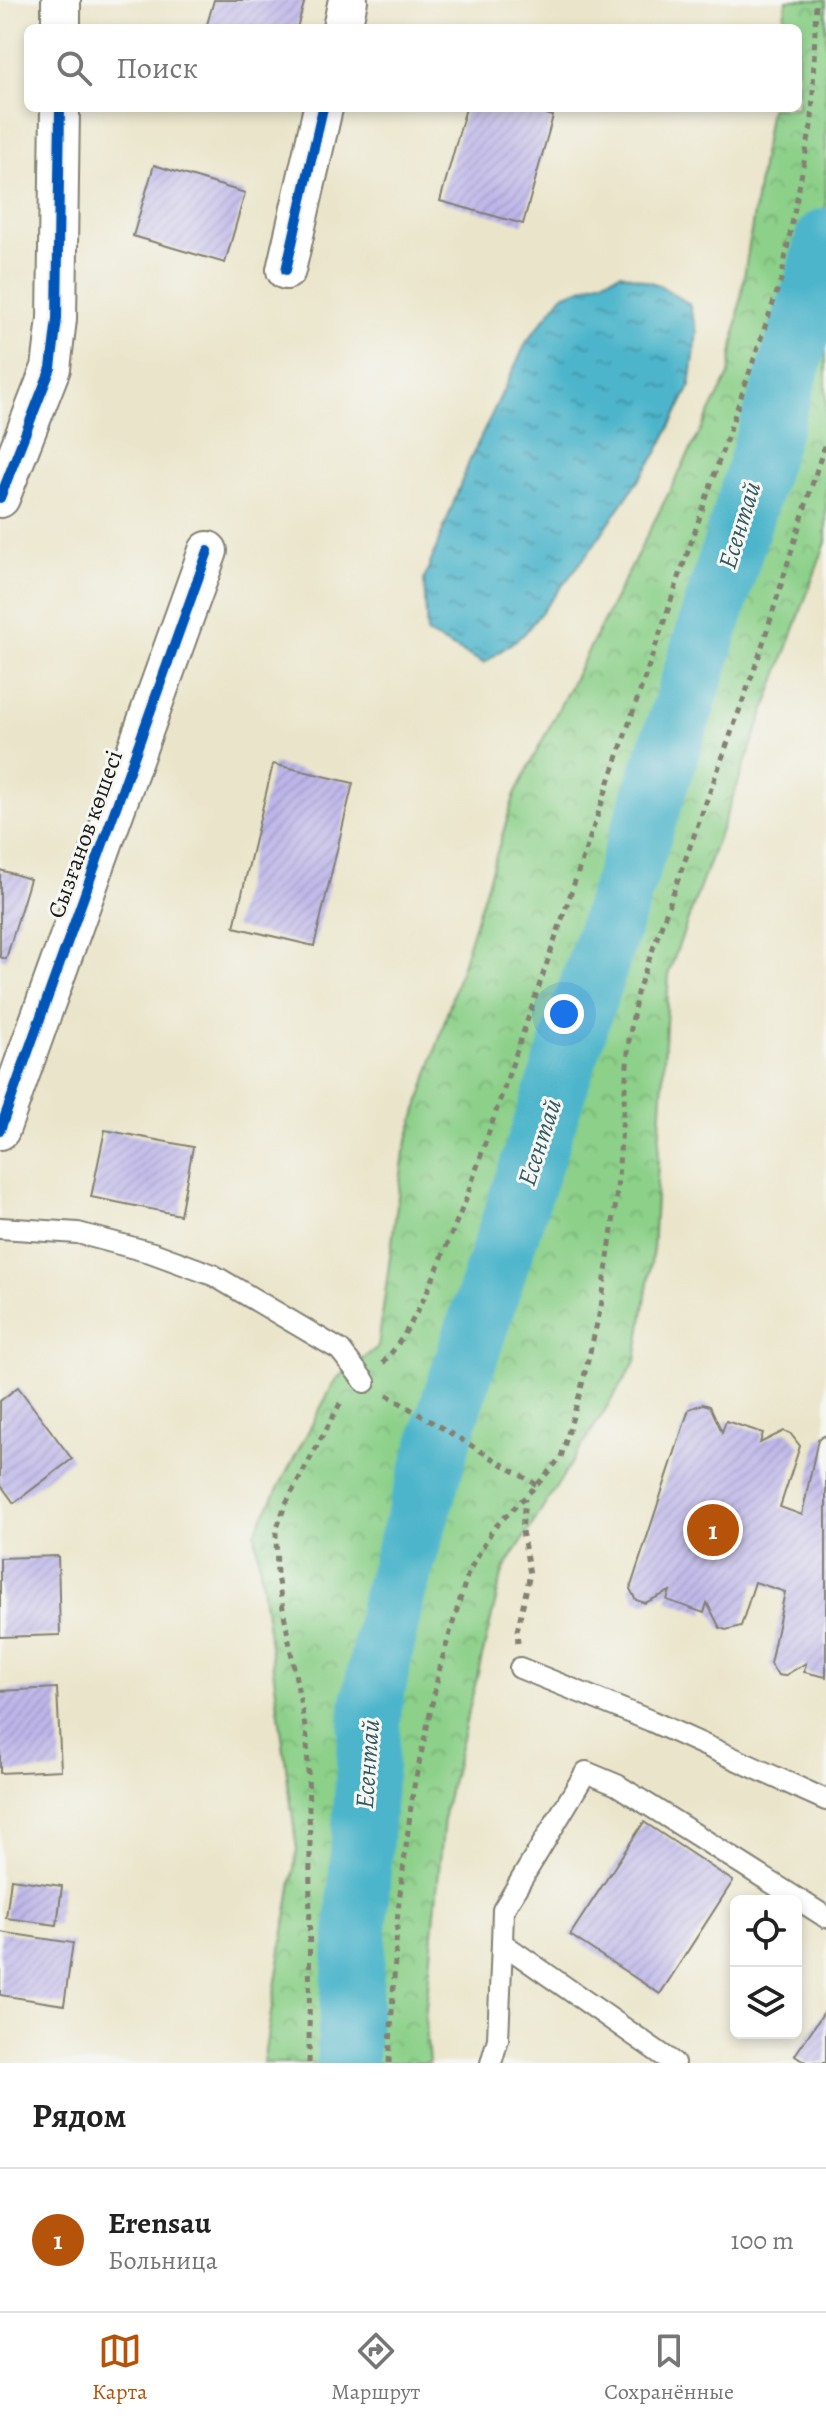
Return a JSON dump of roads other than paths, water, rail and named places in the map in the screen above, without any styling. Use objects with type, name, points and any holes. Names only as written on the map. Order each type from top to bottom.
[{"type":"street","points":[[61,0],[61,24]]},
{"type":"street","points":[[343,24],[348,0]]},
{"type":"street","points":[[0,498],[51,368],[57,319],[60,112]]},
{"type":"street","points":[[286,270],[322,112]]},
{"type":"street","name":"Сызғанов көшесі","points":[[0,1130],[208,551]]},
{"type":"lane","points":[[0,1228],[78,1233],[153,1253],[213,1275],[340,1350],[365,1382]]},
{"type":"lane","points":[[520,1668],[651,1721],[826,1800]]},
{"type":"lane","points":[[491,2063],[498,2039],[503,1910],[586,1772],[617,1785],[826,1917]]},
{"type":"lane","points":[[502,1943],[674,2063]]},
{"type":"water","points":[[621,273],[659,285],[689,304],[697,332],[690,387],[657,453],[589,552],[524,634],[484,663],[427,634],[424,580],[469,462],[527,341],[563,295]]},
{"type":"waterway","name":"Есентай","points":[[347,2063],[371,1707],[393,1598],[450,1408],[690,686],[814,287],[826,239]]},
{"type":"place","name":"Erensau","points":[[713,1530]]}]
